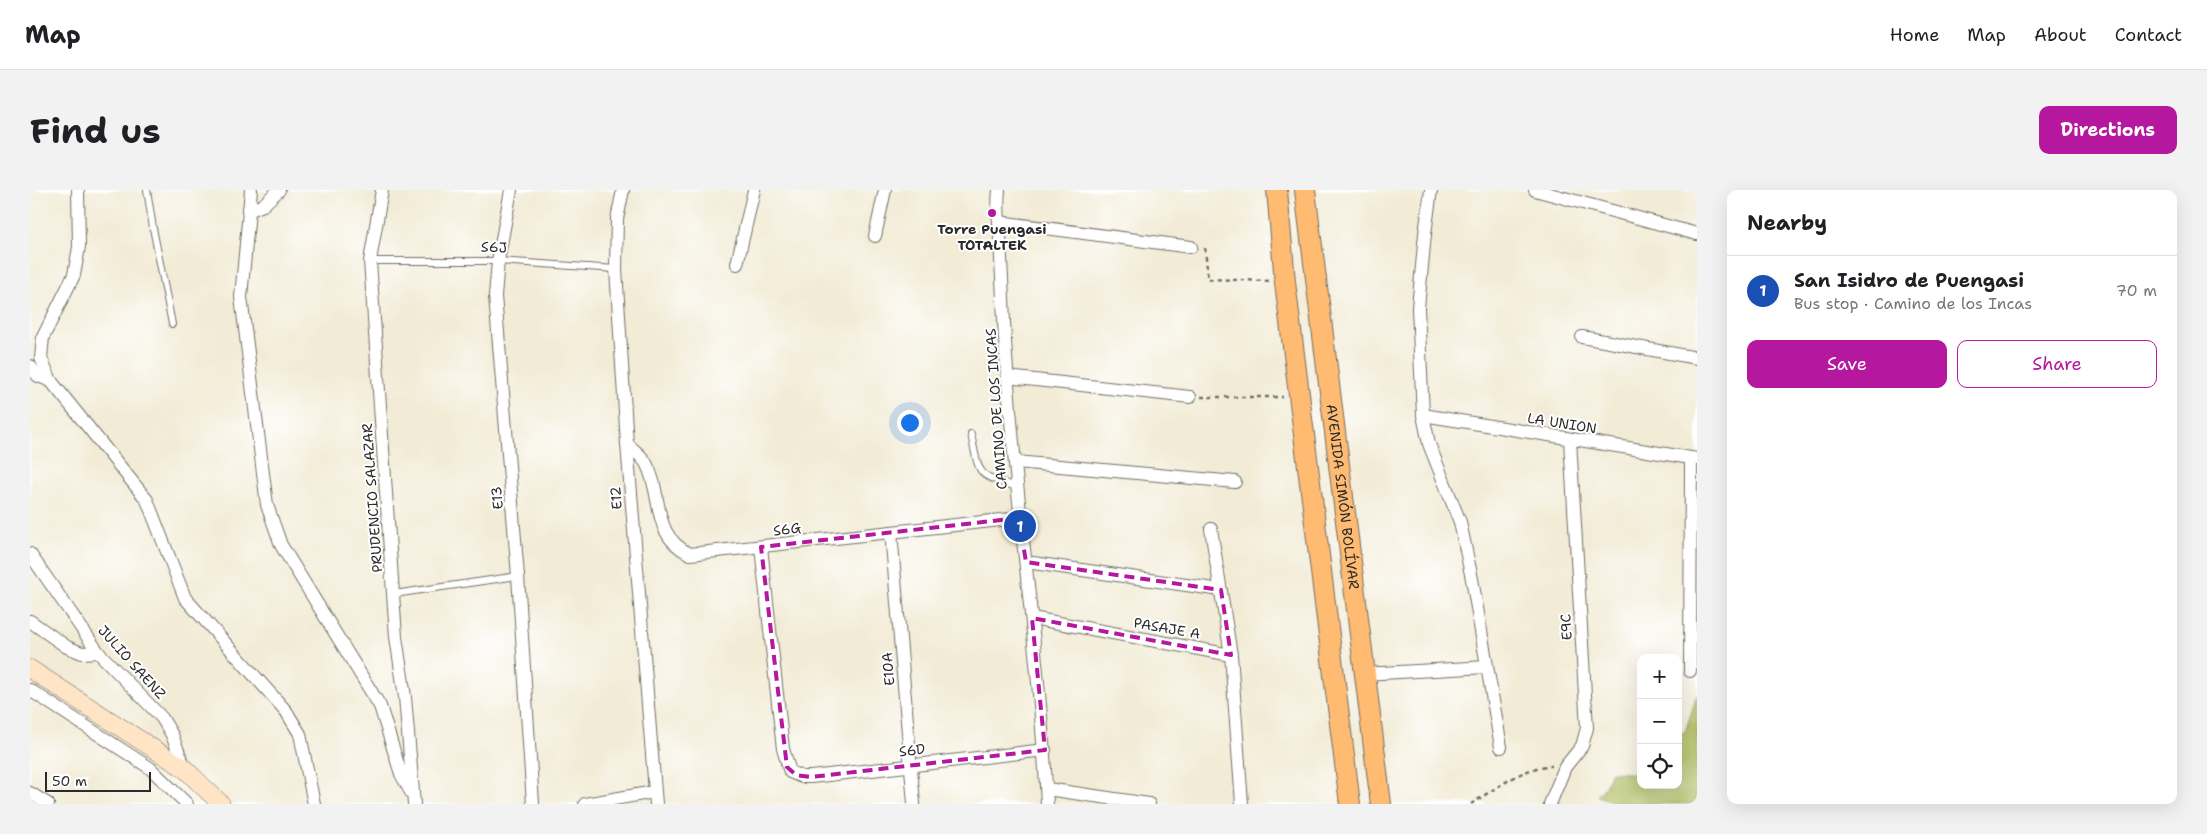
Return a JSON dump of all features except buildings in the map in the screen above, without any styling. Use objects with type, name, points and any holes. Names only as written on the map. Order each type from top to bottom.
[{"type":"highway","name":"AVENIDA SIMÓN BOLÍVAR","points":[[1277,190],[1285,282],[1301,397],[1350,804]]},
{"type":"highway","name":"AVENIDA SIMÓN BOLÍVAR","points":[[1305,190],[1381,804]]},
{"type":"main road","points":[[30,669],[185,770],[221,804]]},
{"type":"street","points":[[78,190],[79,247],[74,275],[43,337],[41,358],[51,381],[147,500],[186,598],[286,711],[300,734],[314,804]]},
{"type":"street","points":[[251,190],[241,297],[267,505],[281,545],[380,706],[401,774],[413,799]]},
{"type":"street","points":[[248,211],[263,205],[279,190]]},
{"type":"street","name":"PRUDENCIO SALAZAR","points":[[382,190],[370,261],[396,637],[405,697],[413,799]]},
{"type":"street","name":"E13","points":[[511,190],[498,261],[495,296],[518,576],[533,804]]},
{"type":"street","name":"E12","points":[[623,190],[616,219],[616,269],[627,444],[655,798]]},
{"type":"street","points":[[737,264],[754,190]]},
{"type":"street","points":[[876,236],[885,190]]},
{"type":"street","name":"CAMINO DE LOS INCAS","points":[[999,190],[1007,377],[1016,462],[1019,518],[1026,562],[1045,750],[1047,804]]},
{"type":"street","points":[[1431,190],[1418,308],[1422,415],[1429,444],[1460,522],[1472,579],[1501,747]]},
{"type":"street","points":[[1534,190],[1697,234]]},
{"type":"street","points":[[999,222],[1191,247]]},
{"type":"street","points":[[1582,338],[1697,358]]},
{"type":"street","points":[[30,366],[38,376],[51,381]]},
{"type":"street","points":[[1007,377],[1190,397]]},
{"type":"street","name":"LA UNION","points":[[1422,415],[1570,440],[1694,458]]},
{"type":"street","name":"E9C","points":[[1550,804],[1566,767],[1582,746],[1587,728],[1570,440]]},
{"type":"street","name":"S6G","points":[[627,444],[646,462],[664,531],[678,548],[690,554],[1019,518]]},
{"type":"street","points":[[1690,671],[1694,458]]},
{"type":"street","points":[[1016,462],[1235,482]]},
{"type":"street","points":[[1211,528],[1231,655],[1242,804]]},
{"type":"street","name":"E10A","points":[[892,532],[914,804]]},
{"type":"street","name":"S6D","points":[[761,547],[783,749],[790,772],[802,777],[1045,750]]},
{"type":"street","name":"JULIO SAENZ","points":[[30,554],[98,652],[162,718],[172,735],[185,770]]},
{"type":"street","points":[[1026,562],[1221,590]]},
{"type":"street","name":"PASAJE A","points":[[1032,618],[1231,655]]},
{"type":"street","points":[[30,621],[67,647],[82,653],[98,652]]},
{"type":"street","points":[[1364,674],[1487,667]]},
{"type":"street","points":[[30,691],[150,768],[187,804]]},
{"type":"street","points":[[1046,789],[1149,804]]},
{"type":"street","points":[[30,792],[48,804]]},
{"type":"street","points":[[585,804],[655,798]]},
{"type":"lane","points":[[148,190],[153,228],[172,324]]},
{"type":"lane","name":"S6J","points":[[370,261],[498,261],[616,269]]},
{"type":"lane","points":[[971,434],[978,469],[988,478],[1017,487]]},
{"type":"lane","points":[[394,594],[518,576]]},
{"type":"path","points":[[1191,247],[1205,247],[1208,279],[1285,282]]},
{"type":"path","points":[[1190,397],[1301,397]]},
{"type":"path","points":[[1471,804],[1516,777],[1545,766],[1566,767]]},
{"type":"highlighted area","points":[[1019,518],[1026,562],[1221,590],[1231,655],[1032,618],[1045,750],[811,777],[796,775],[787,767],[761,547]]},
{"type":"green space","points":[[1697,695],[1697,804],[1621,804],[1597,796],[1604,788],[1611,772],[1637,774],[1637,789],[1682,789],[1682,733],[1685,732]]},
{"type":"place","name":"Torre Puengasi TOTALTEK","points":[[992,213]]},
{"type":"place","name":"San Isidro de Puengasi","points":[[1020,526]]}]
